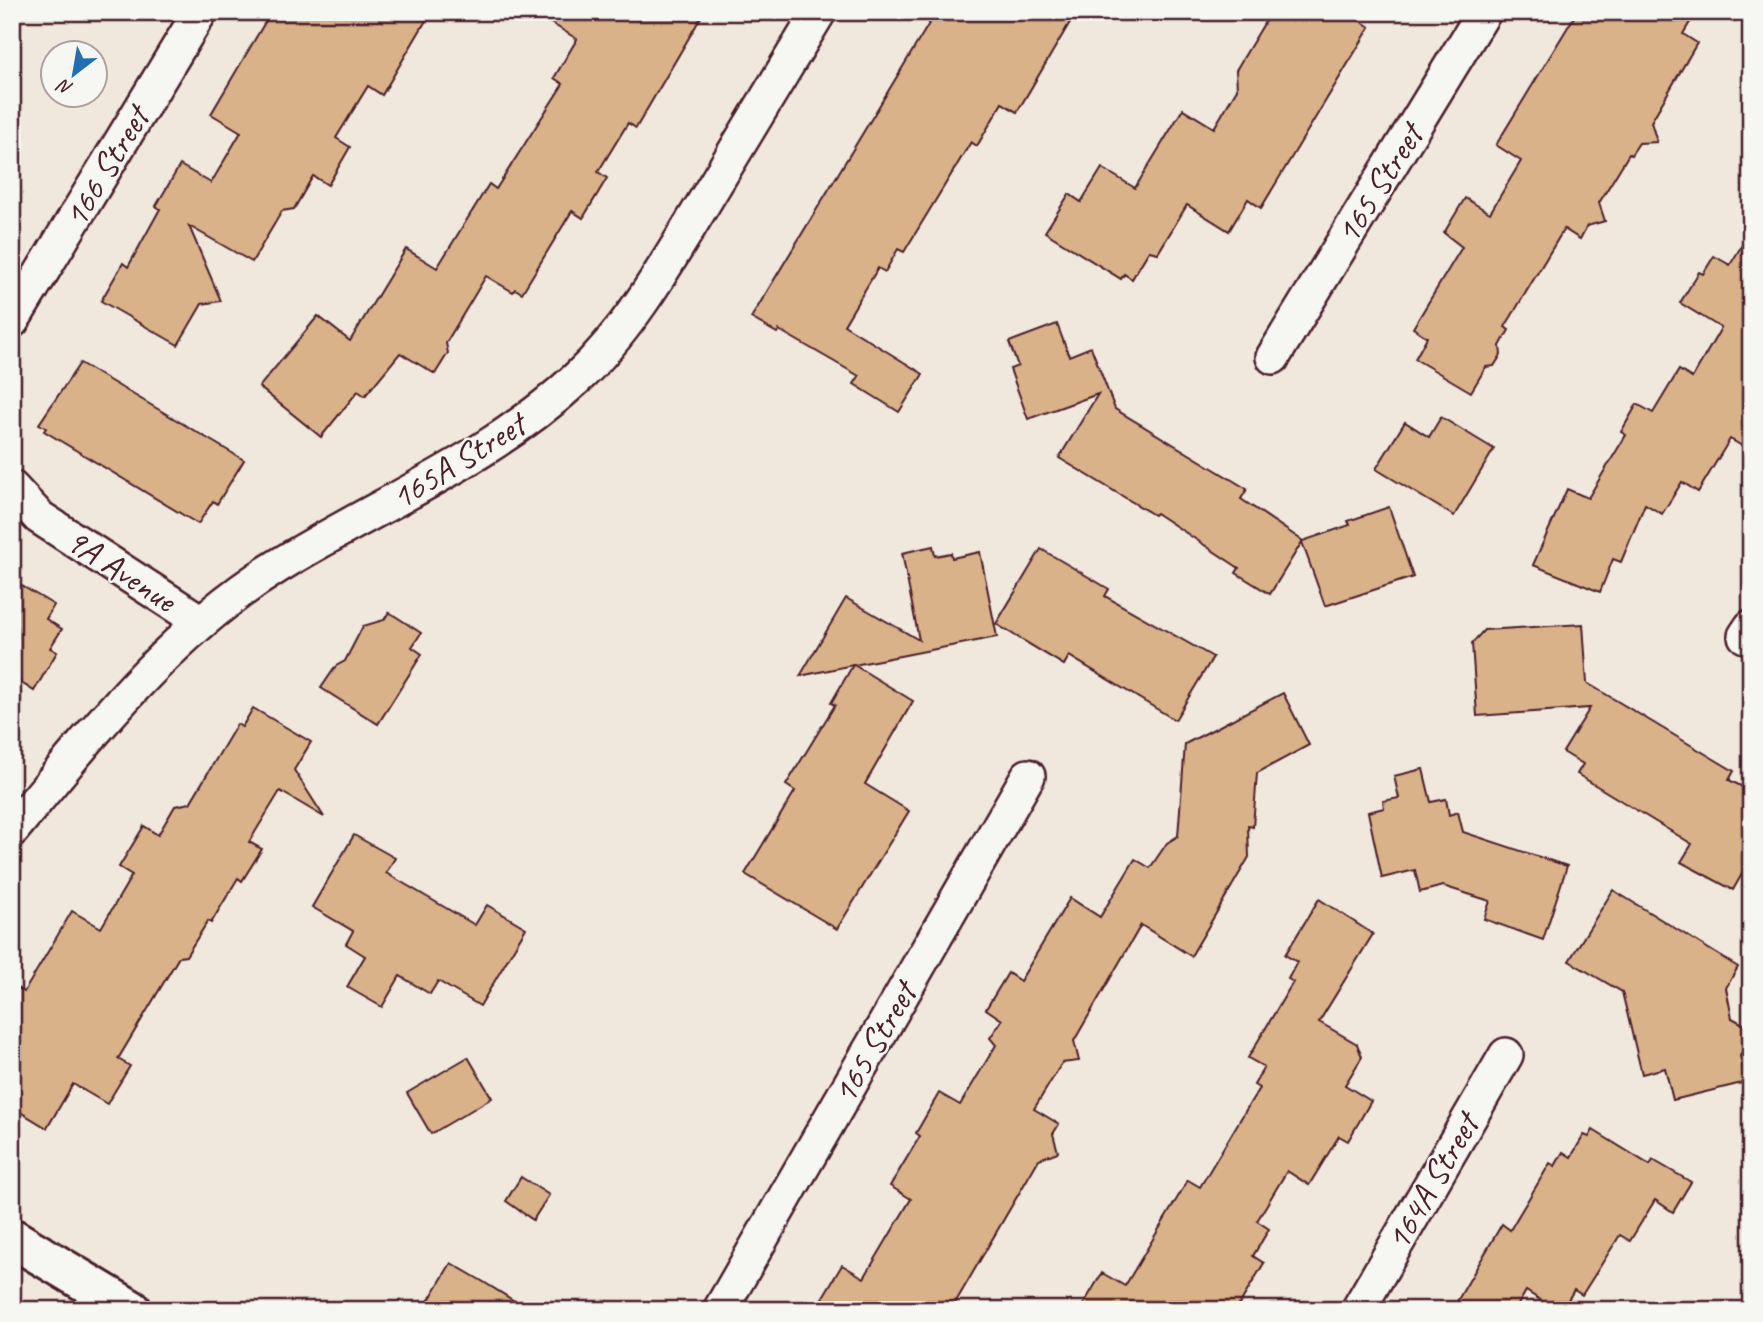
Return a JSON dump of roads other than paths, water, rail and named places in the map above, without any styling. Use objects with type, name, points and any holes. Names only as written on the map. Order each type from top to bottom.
[{"type":"street","name":"166 Street","points":[[12,321],[200,12]]},
{"type":"street","name":"165A Street","points":[[12,830],[130,688],[201,622],[276,567],[492,444],[526,421],[577,378],[622,328],[661,273],[818,12]]},
{"type":"street","name":"165 Street","points":[[1273,357],[1485,12]]},
{"type":"street","name":"9A Avenue","points":[[12,488],[39,517],[201,622]]},
{"type":"street","name":"165 Street","points":[[720,1310],[1028,776]]},
{"type":"street","name":"164A Street","points":[[1358,1310],[1506,1055]]},
{"type":"street","points":[[12,1238],[132,1310]]}]
